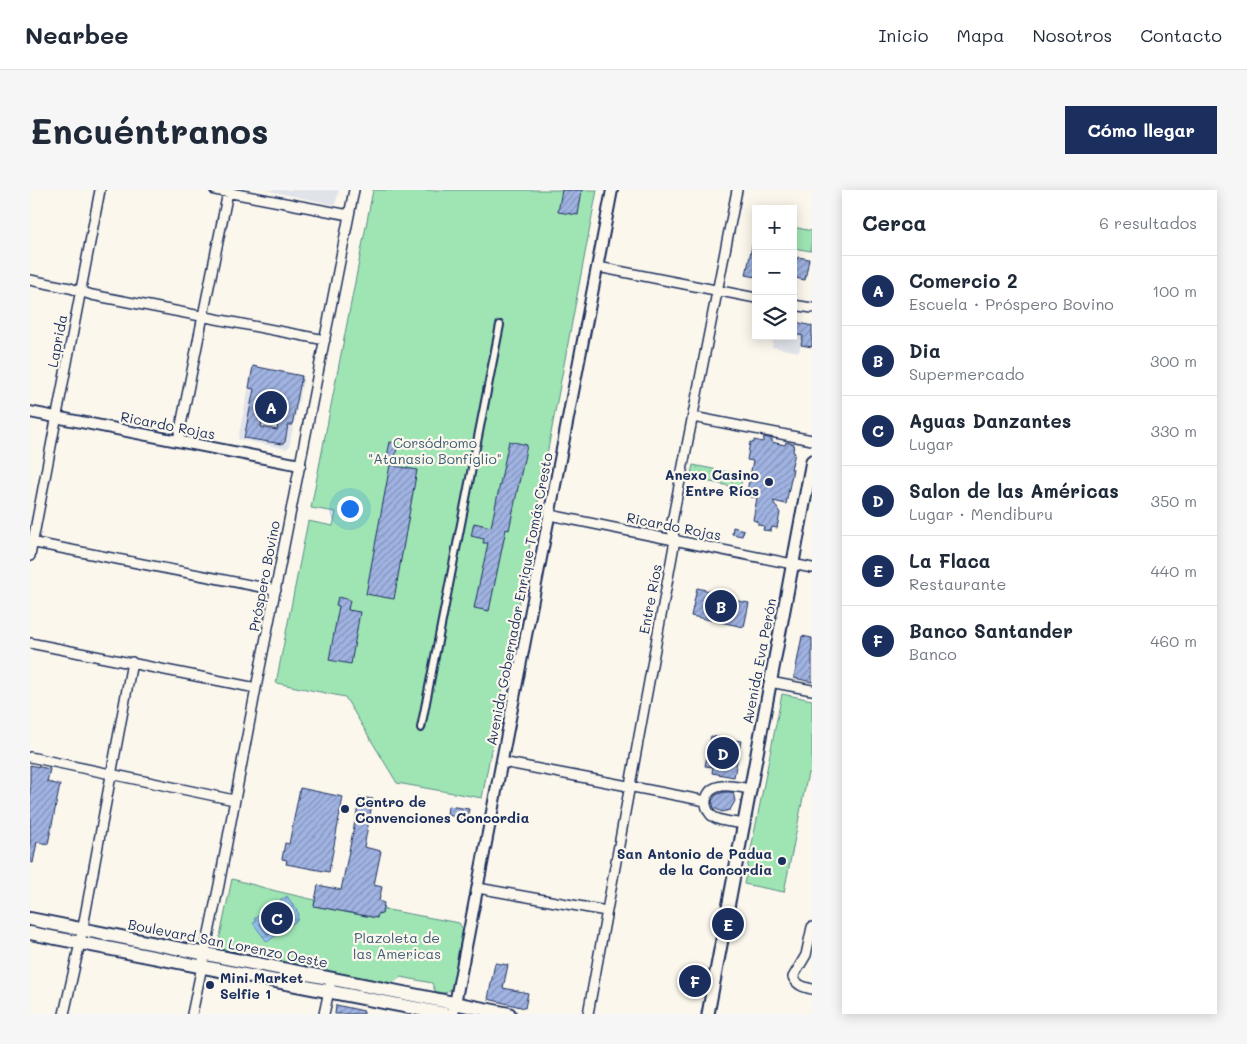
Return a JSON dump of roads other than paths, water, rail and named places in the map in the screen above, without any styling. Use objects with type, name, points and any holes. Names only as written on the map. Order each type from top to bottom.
[{"type":"main road","name":"Avenida Eva Perón","points":[[708,1014],[812,461]]},
{"type":"main road","name":"Boulevard San Lorenzo Oeste","points":[[30,919],[331,979],[462,1009],[509,1014]]},
{"type":"main road","name":"Boulevard San Lorenzo Oeste","points":[[30,933],[201,968],[445,1014]]},
{"type":"street","name":"Laprida","points":[[30,556],[100,190]]},
{"type":"street","points":[[215,190],[349,215]]},
{"type":"street","name":"Próspero Bovino","points":[[192,1014],[219,885],[354,190]]},
{"type":"street","name":"Avenida Gobernador Enrique Tomás Cresto","points":[[462,1009],[478,888],[612,190]]},
{"type":"street","name":"Entre Ríos","points":[[588,1014],[675,540],[671,526],[737,190]]},
{"type":"street","points":[[178,440],[228,192]]},
{"type":"street","points":[[598,267],[752,297]]},
{"type":"street","points":[[30,280],[203,317],[325,340]]},
{"type":"street","points":[[797,305],[812,308]]},
{"type":"street","points":[[421,728],[500,325]]},
{"type":"street","name":"Ricardo Rojas","points":[[30,412],[300,465]]},
{"type":"street","points":[[693,417],[812,440]]},
{"type":"street","name":"Ricardo Rojas","points":[[550,515],[812,568]]},
{"type":"street","points":[[31,543],[276,590]]},
{"type":"street","points":[[30,643],[256,688]]},
{"type":"street","points":[[64,1014],[80,943],[132,662]]},
{"type":"street","points":[[770,682],[812,690]]},
{"type":"street","points":[[30,757],[234,800]]},
{"type":"street","points":[[502,762],[706,801]]},
{"type":"street","points":[[745,824],[720,819],[711,815],[706,806],[706,801],[710,792],[715,788],[725,785],[749,788]]},
{"type":"street","points":[[478,888],[606,910]]},
{"type":"street","points":[[812,927],[806,955],[793,976],[796,983],[803,987],[812,988]]},
{"type":"street","points":[[324,1014],[331,979]]},
{"type":"water","points":[[287,896],[299,914],[297,917],[299,919],[267,942],[253,923],[256,922],[254,919]]},
{"type":"place","name":"Comercio 2","points":[[271,407]]},
{"type":"place","name":"Anexo Casino Entre Ríos","points":[[769,482]]},
{"type":"place","name":"Dia","points":[[721,606]]},
{"type":"place","name":"Salon de las Américas","points":[[723,753]]},
{"type":"place","name":"Centro de Convenciones Concordia","points":[[345,809]]},
{"type":"place","name":"San Antonio de Padua de la Concordia","points":[[782,861]]},
{"type":"place","name":"Aguas Danzantes","points":[[277,918]]},
{"type":"place","name":"La Flaca","points":[[728,924]]},
{"type":"place","name":"Banco Santander","points":[[695,981]]},
{"type":"place","name":"Mini Market Selfie 1","points":[[210,985]]},
{"type":"park label","name":"Corsódromo \"Atanasio Bonfiglio\"","points":[[435,450]]},
{"type":"park label","name":"Plazoleta de las Americas","points":[[397,946]]}]
